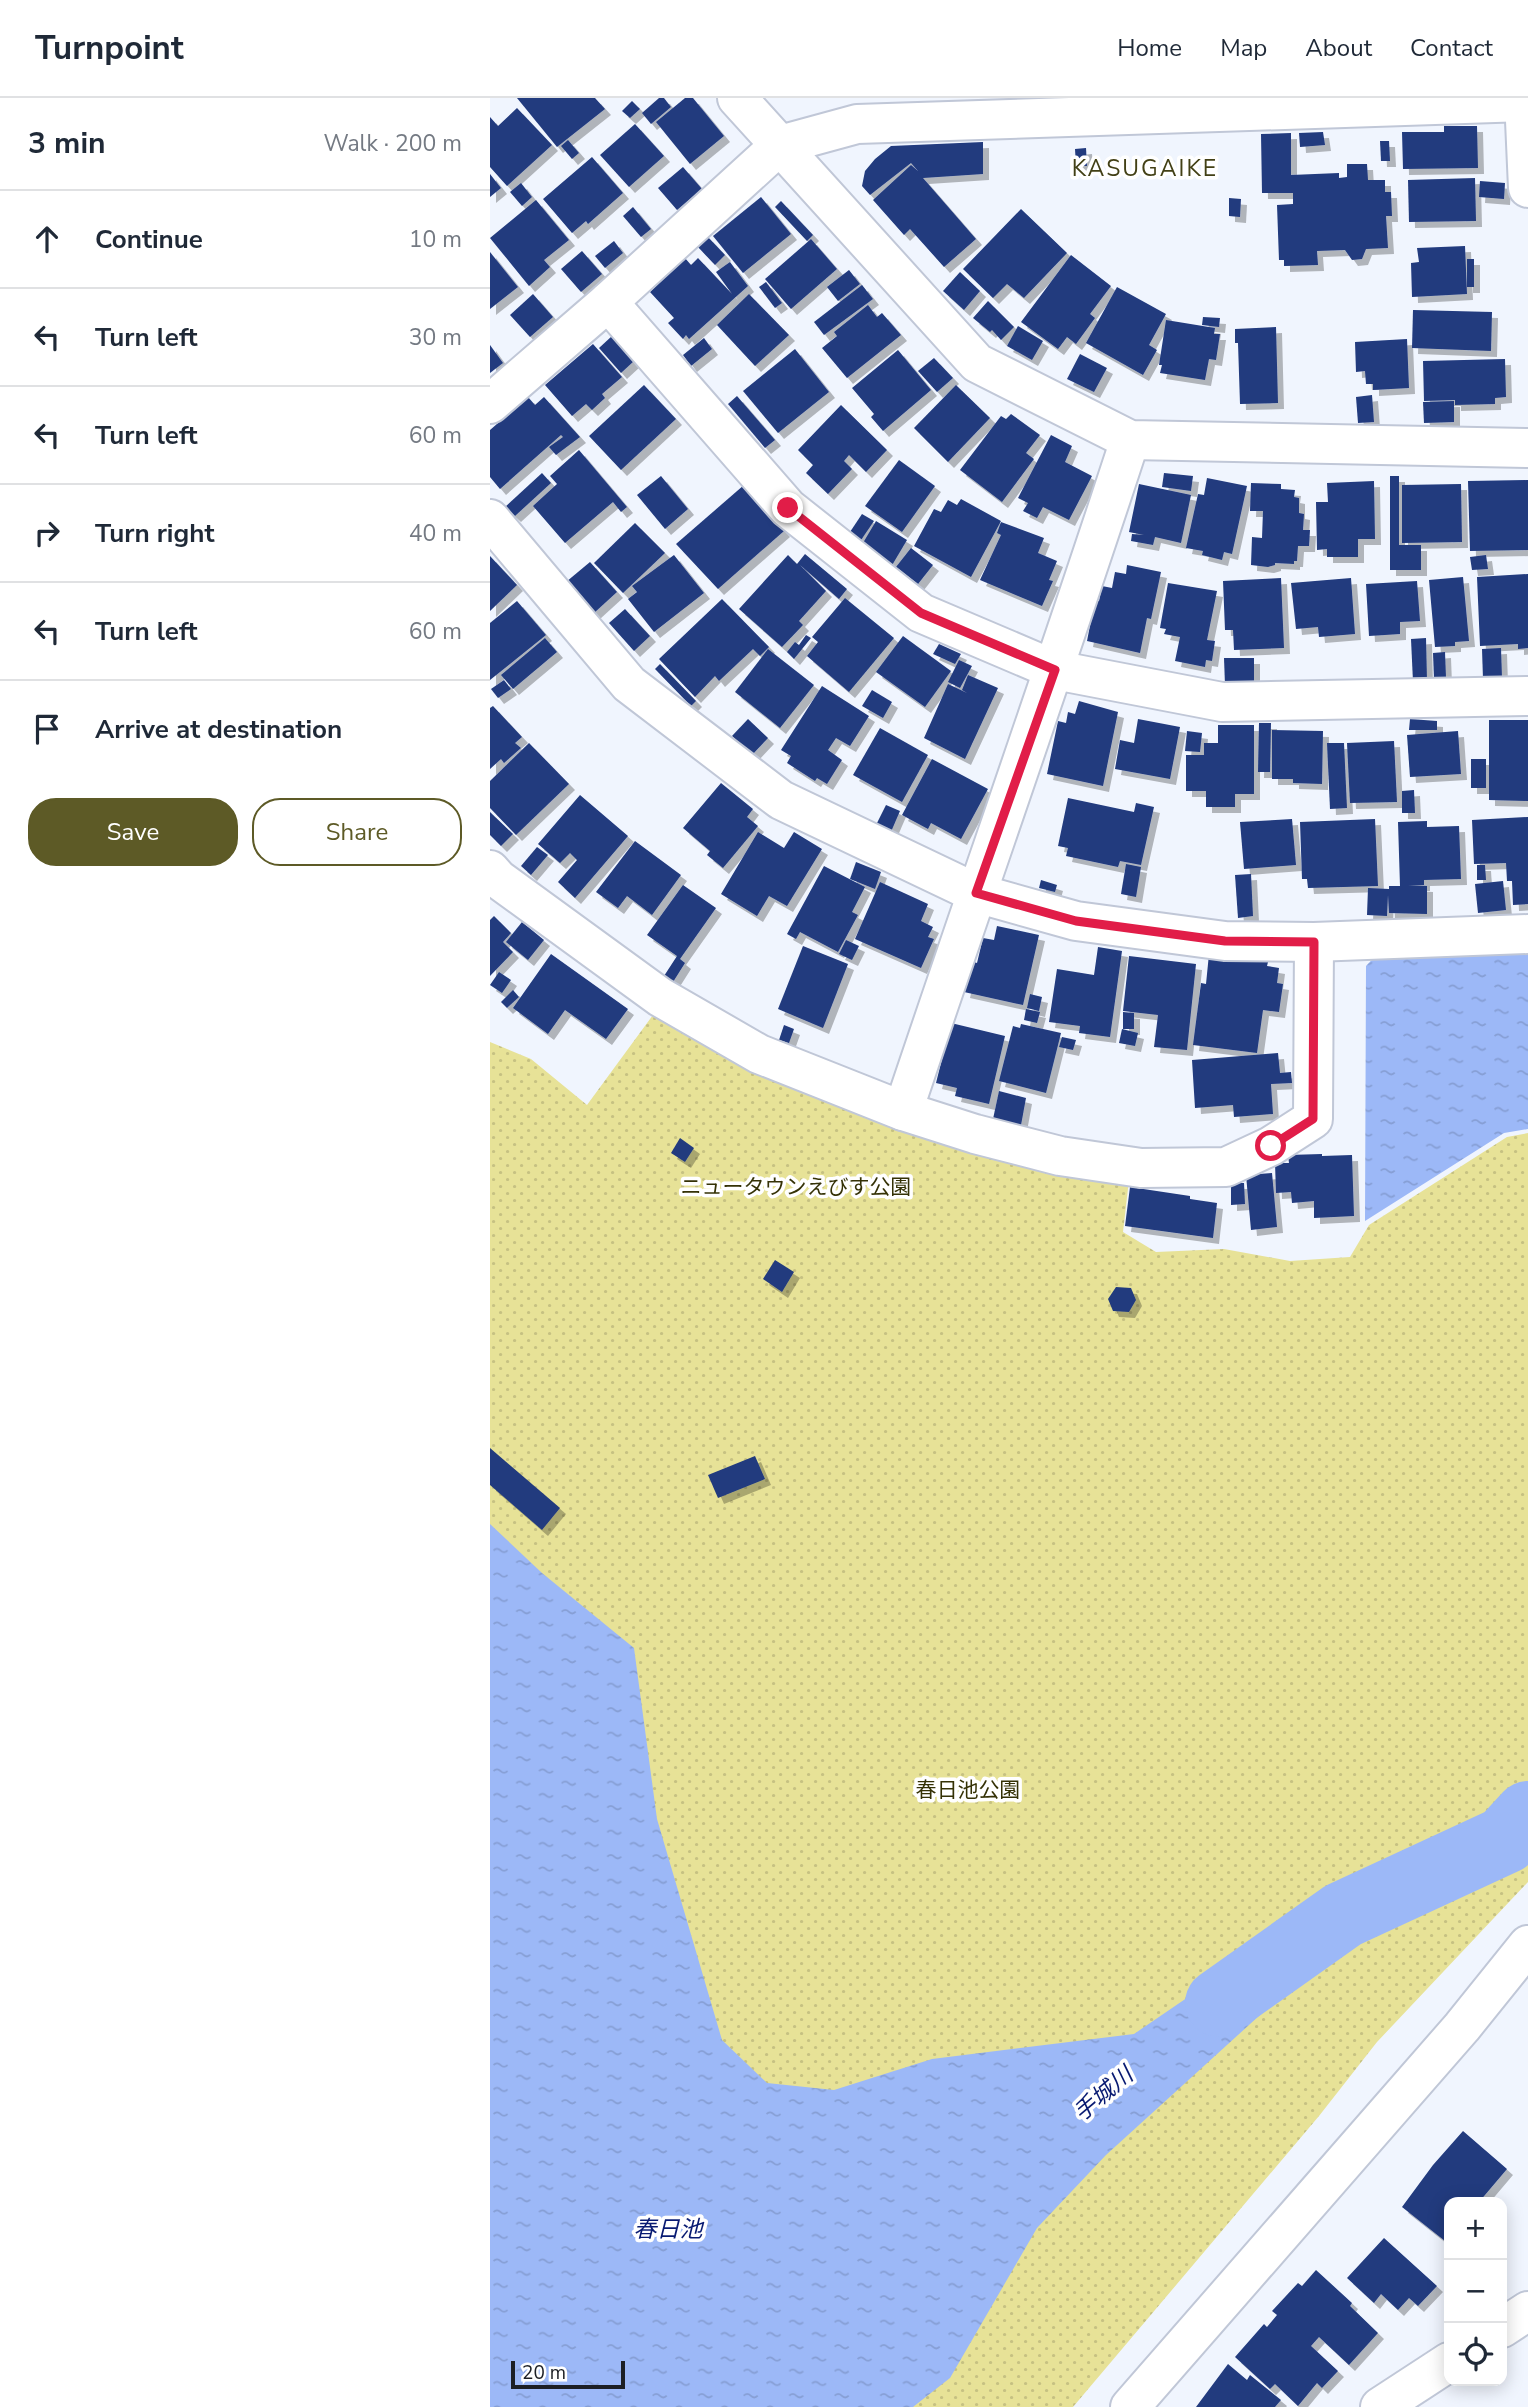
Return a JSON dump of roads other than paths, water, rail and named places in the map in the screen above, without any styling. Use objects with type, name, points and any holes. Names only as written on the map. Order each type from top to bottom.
[{"type":"street","points":[[737,98],[977,363],[1130,440],[1528,448]]},
{"type":"street","points":[[490,404],[608,302],[780,145],[857,124],[1525,100],[1528,188]]},
{"type":"street","points":[[608,302],[788,508],[921,613],[1055,670],[1222,702],[1528,696]]},
{"type":"street","points":[[903,1111],[1055,670],[1130,440]]},
{"type":"street","points":[[490,519],[629,684],[781,800],[976,893],[1076,921],[1225,941],[1314,942],[1528,934]]},
{"type":"street","points":[[490,870],[498,879],[660,997],[759,1054],[903,1111],[975,1134],[1060,1156],[1142,1168],[1226,1167],[1271,1146],[1313,1119],[1314,942]]},
{"type":"street","points":[[1130,2407],[1462,2027],[1528,1945]]},
{"type":"street","points":[[1507,2325],[1528,2311]]},
{"type":"street","points":[[1380,2407],[1444,2365]]},
{"type":"water","points":[[1528,941],[1528,1129],[1504,1133],[1365,1221],[1366,966],[1385,946]]},
{"type":"water","name":"春日池","points":[[490,1524],[542,1573],[634,1648],[657,1819],[722,2040],[767,2083],[834,2090],[932,2059],[1134,2034],[1197,1991],[1290,1934],[1304,1975],[1106,2155],[1037,2228],[950,2378],[913,2407],[490,2407]]},
{"type":"waterway","name":"手城川","points":[[1219,2003],[1343,1915],[1505,1840],[1528,1815]]},
{"type":"district","name":"KASUGAIKE","points":[[1145,168]]},
{"type":"park label","name":"ニュータウンえびす公園","points":[[796,1187]]},
{"type":"park label","name":"春日池公園","points":[[968,1790]]}]
